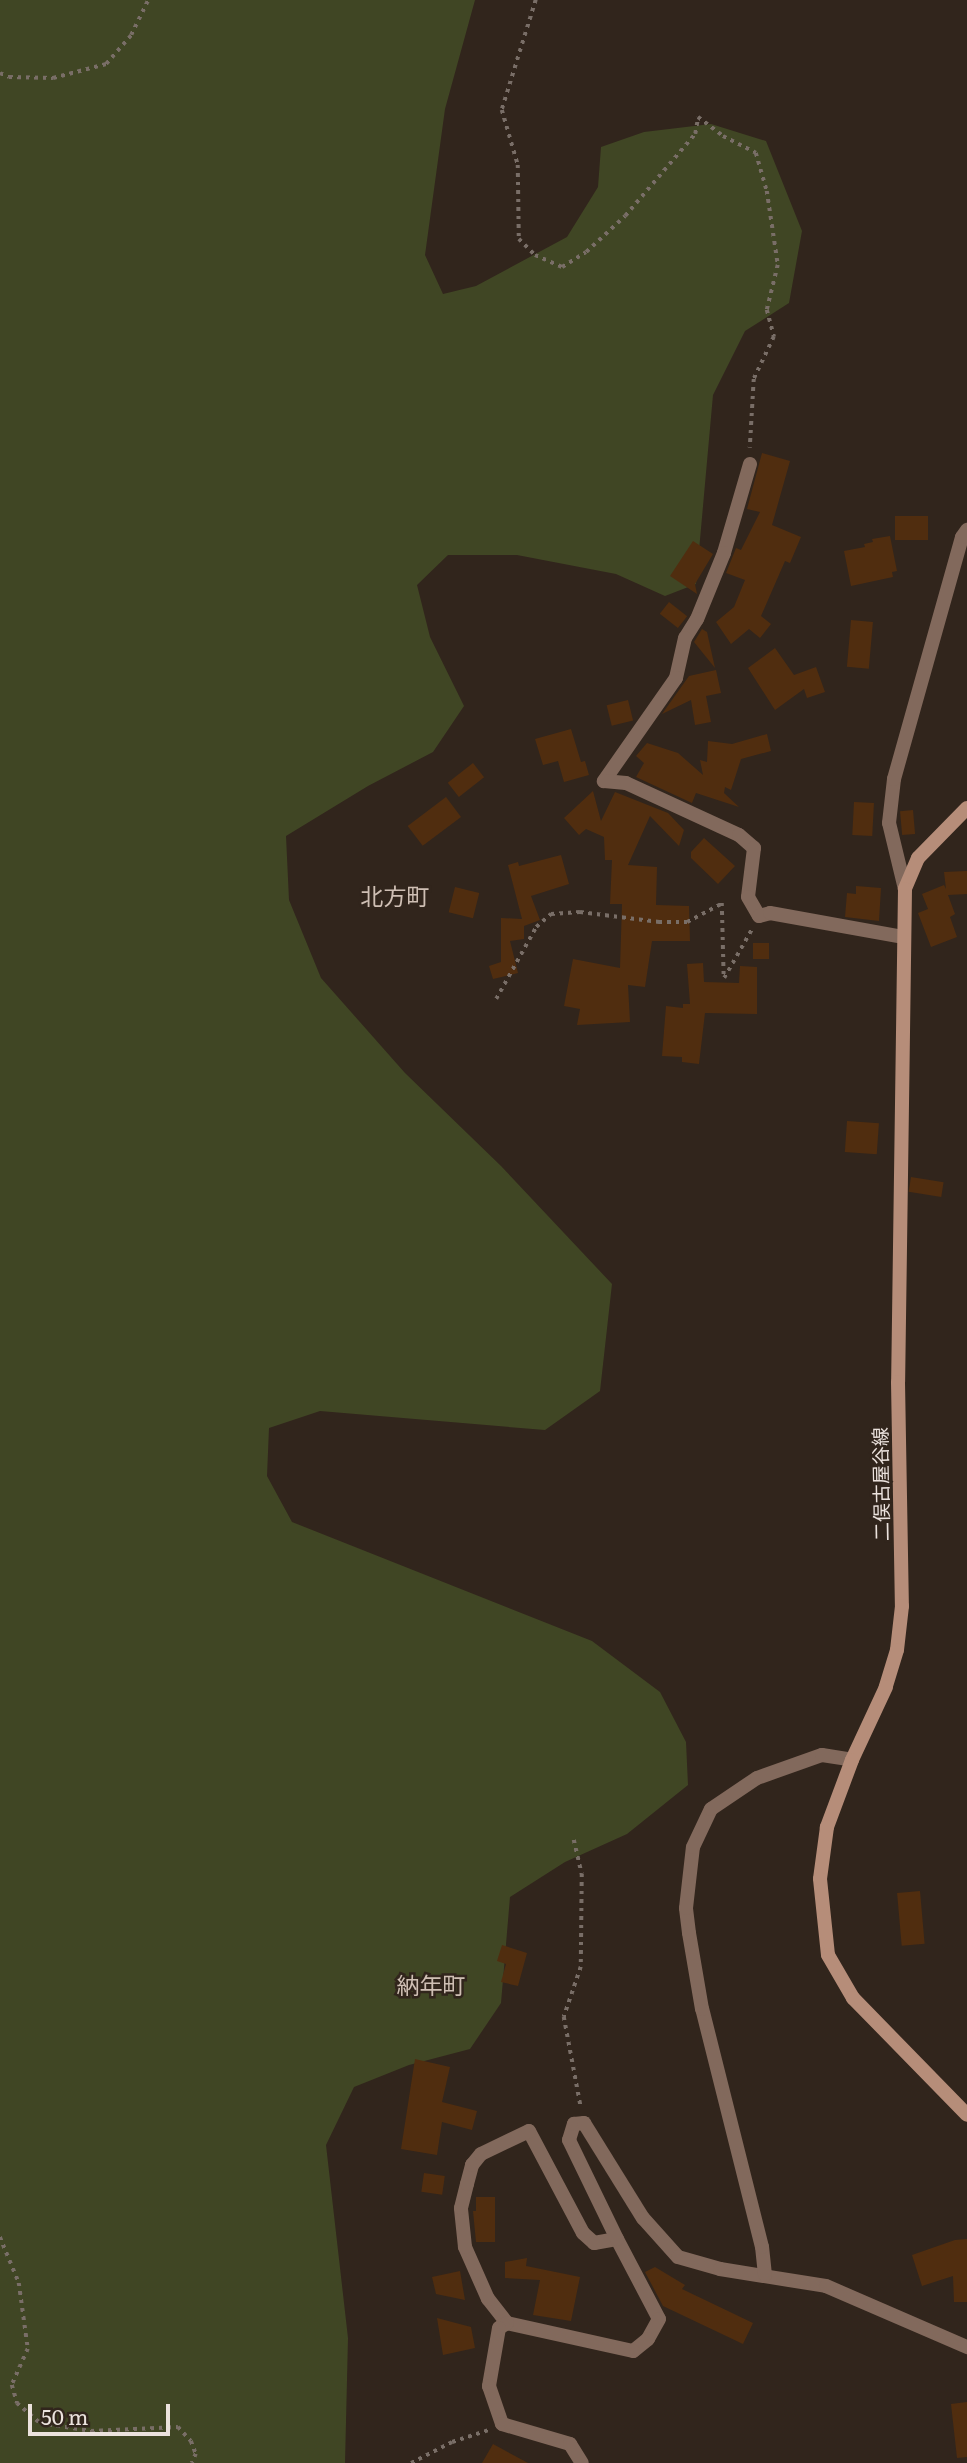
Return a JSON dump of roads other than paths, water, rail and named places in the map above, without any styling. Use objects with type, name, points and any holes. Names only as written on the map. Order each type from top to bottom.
[{"type":"main road","name":"二俣古屋谷線","points":[[962,812],[918,858],[905,889],[898,1382],[902,1605],[897,1650],[886,1687],[852,1760],[827,1827],[820,1879],[828,1955],[853,1998],[967,2115]]},
{"type":"street","points":[[750,464],[724,553],[697,619],[685,638],[676,678],[604,780],[626,783],[739,835],[754,848],[748,897],[759,916],[770,913],[904,937]]},
{"type":"street","points":[[905,889],[889,823],[894,779],[962,537],[967,530]]},
{"type":"street","points":[[765,2275],[762,2247],[702,2009],[689,1933],[686,1908],[693,1847],[711,1809],[757,1777],[822,1755],[852,1760]]},
{"type":"street","points":[[617,2239],[594,2243],[583,2233],[529,2131],[481,2154],[472,2165],[461,2208],[464,2247],[488,2299],[507,2323],[633,2351],[648,2339],[659,2319],[569,2140],[573,2124],[584,2123],[643,2218],[678,2258],[720,2269],[838,2290],[967,2347]]},
{"type":"street","points":[[507,2323],[499,2328],[489,2386],[502,2424],[570,2444],[582,2463]]},
{"type":"district","name":"北方町","points":[[395,895]]},
{"type":"district","name":"納年町","points":[[431,1984]]}]
